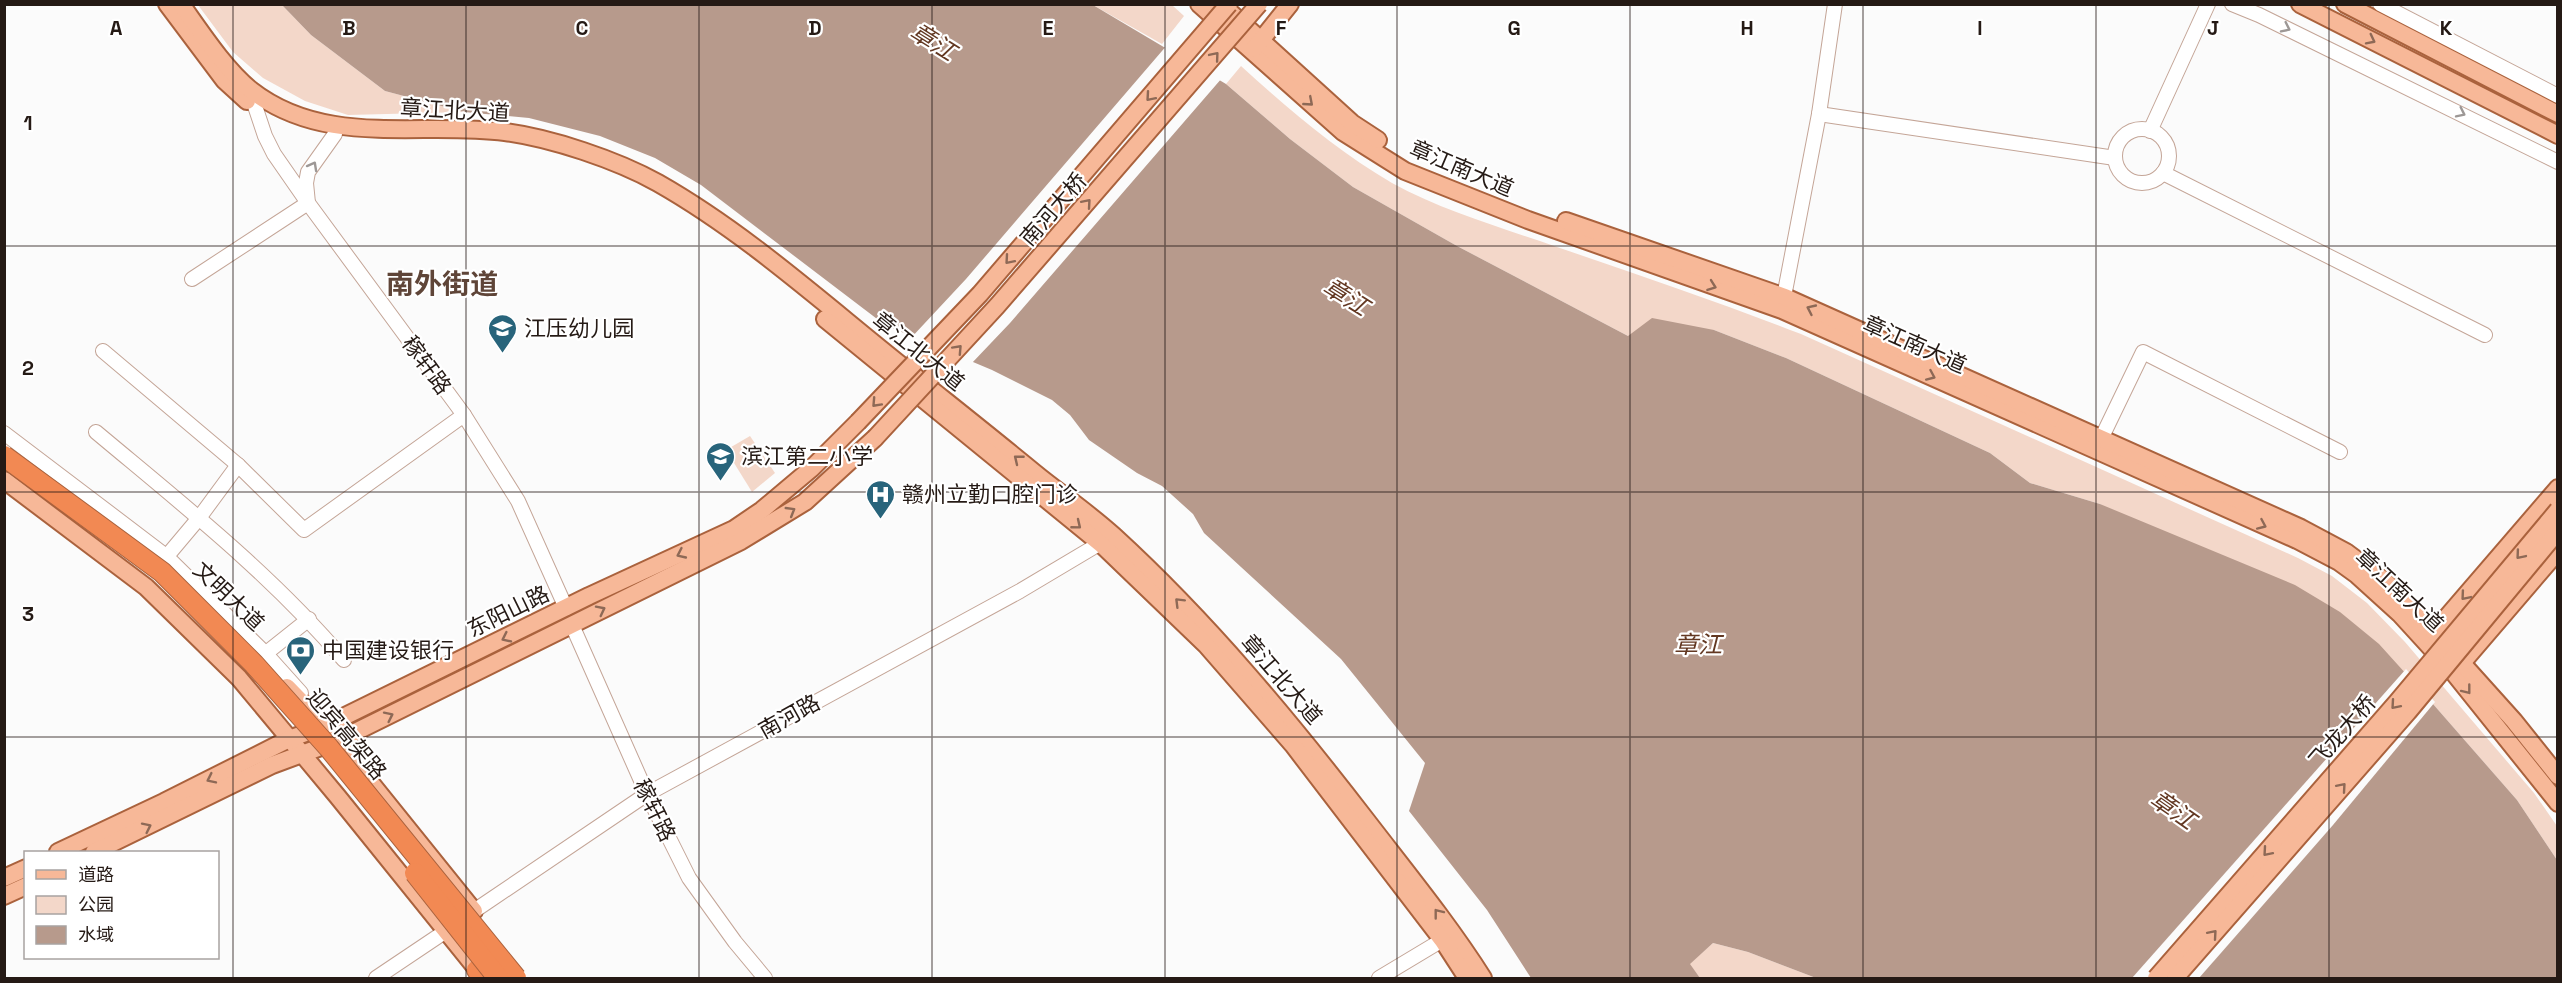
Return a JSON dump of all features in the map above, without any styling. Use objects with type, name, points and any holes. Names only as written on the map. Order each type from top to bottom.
[{"type":"highway","name":"迎宾高架路","points":[[4,456],[162,572],[254,664],[329,748],[516,978]]},
{"type":"highway","name":"迎宾高架路","points":[[4,469],[153,581],[244,672],[320,756],[498,978]]},
{"type":"main road","name":"章江北大道","points":[[167,4],[224,80],[297,126],[358,138],[505,141],[578,159],[652,191],[716,233],[770,274],[1107,540]]},
{"type":"main road","name":"章江北大道","points":[[181,4],[258,101],[328,124],[360,130],[435,129],[507,132],[580,150],[657,183],[718,223],[771,262],[1107,540],[1206,645],[1293,745],[1483,978]]},
{"type":"main road","name":"章江南大道","points":[[1199,4],[1256,46]]},
{"type":"main road","name":"章江南大道","points":[[1221,4],[1256,46],[1343,132],[1405,171],[1517,216],[1783,304],[2301,528],[2346,552],[2385,581],[2434,632],[2514,721],[2558,776]]},
{"type":"main road","name":"南河大桥","points":[[858,422],[980,294],[1229,4]]},
{"type":"main road","name":"南河大桥","points":[[875,438],[997,306],[1259,4]]},
{"type":"main road","points":[[1256,46],[1290,4]]},
{"type":"main road","points":[[2300,4],[2558,135]]},
{"type":"main road","points":[[2344,4],[2558,114]]},
{"type":"main road","name":"章江南大道","points":[[1783,304],[2297,540],[2339,562],[2400,614],[2453,672],[2558,803]]},
{"type":"main road","name":"东阳山路","points":[[60,851],[174,798],[289,739],[324,726],[734,529],[762,510],[812,468],[858,422]]},
{"type":"main road","name":"东阳山路","points":[[96,851],[272,765],[301,752],[337,741],[741,541],[806,502],[875,438]]},
{"type":"main road","name":"文明大道","points":[[4,446],[164,559],[263,656],[337,741],[527,978]]},
{"type":"main road","points":[[4,480],[146,587],[239,678],[482,975]]},
{"type":"main road","points":[[2434,632],[2558,488]]},
{"type":"main road","name":"飞龙大桥","points":[[2156,978],[2397,702],[2558,510]]},
{"type":"main road","name":"飞龙大桥","points":[[2175,978],[2408,712],[2558,531]]},
{"type":"main road","points":[[2462,663],[2558,551]]},
{"type":"main road","points":[[4,878],[24,869]]},
{"type":"main road","points":[[4,896],[24,887]]},
{"type":"main road","name":"章江北大道","points":[[1449,937],[1467,978]]},
{"type":"street","points":[[1783,304],[1819,114],[1835,4]]},
{"type":"street","points":[[2150,131],[2208,4]]},
{"type":"street","points":[[2232,4],[2558,162]]},
{"type":"street","points":[[2380,4],[2558,96]]},
{"type":"street","name":"稼轩路","points":[[258,101],[265,136],[308,203],[464,415],[518,501],[566,608]]},
{"type":"street","points":[[1819,114],[2115,158]]},
{"type":"street","points":[[2140,130],[2150,131],[2159,136],[2167,147],[2169,161],[2163,174],[2151,182],[2137,183],[2124,176],[2117,165],[2115,158],[2118,144],[2127,134],[2140,130]]},
{"type":"street","points":[[192,279],[308,203],[306,183],[308,172],[335,134]]},
{"type":"street","points":[[2163,174],[2485,335]]},
{"type":"street","points":[[103,351],[238,465],[304,530],[464,415]]},
{"type":"street","points":[[2101,440],[2143,352],[2340,452]]},
{"type":"street","points":[[96,432],[199,519],[309,619],[344,660]]},
{"type":"street","points":[[4,433],[164,559],[199,519],[238,465]]},
{"type":"street","name":"南河路","points":[[474,911],[647,794],[1020,591],[1107,540]]},
{"type":"street","points":[[263,656],[309,619]]},
{"type":"street","name":"稼轩路","points":[[572,625],[647,794],[689,878],[735,942],[765,978]]},
{"type":"street","points":[[376,978],[446,931]]},
{"type":"street","points":[[1379,978],[1449,937]]},
{"type":"green space","points":[[198,5],[282,5],[311,35],[385,91],[464,112],[348,115],[305,101],[263,78],[233,52]]},
{"type":"green space","points":[[1093,5],[1172,5],[1184,16],[1162,44]]},
{"type":"green space","points":[[1241,66],[1332,143],[1372,171],[1412,193],[1473,218],[1680,289],[1801,334],[2298,558],[2332,576],[2367,603],[2405,642],[2534,793],[2557,826],[2557,860],[2517,800],[2426,696],[2100,504],[2030,483],[1990,453],[1786,358],[1714,330],[1628,336],[1457,246],[1353,187],[1290,139],[1226,84]]},
{"type":"green space","points":[[750,436],[775,473],[752,492],[726,450]]},
{"type":"green space","points":[[1713,943],[1748,952],[1816,978],[1700,978],[1689,964]]},
{"type":"water","name":"章江","points":[[282,5],[1093,5],[1226,84],[1290,139],[1353,187],[1457,246],[1628,336],[1652,318],[1714,330],[1786,358],[1990,453],[2030,483],[2100,504],[2295,585],[2340,612],[2379,644],[2517,800],[2557,860],[2557,978],[1816,978],[1748,952],[1713,943],[1690,964],[1700,978],[1531,978],[1487,910],[1409,811],[1425,763],[1341,659],[1204,533],[1193,514],[1162,486],[1137,473],[1089,440],[1070,415],[1052,400],[992,370],[885,325],[701,185],[655,158],[600,136],[529,118],[464,112],[385,91],[311,35]]},
{"type":"pier","points":[[1168,44],[1222,78],[1010,323],[971,364],[910,339],[966,279]]},
{"type":"pier","points":[[2406,669],[2435,702],[2333,825],[2199,978],[2132,978]]},
{"type":"place","name":"江压幼儿园","points":[[503,354]]},
{"type":"place","name":"滨江第二小学","points":[[720,482]]},
{"type":"place","name":"赣州立勤口腔门诊","points":[[881,520]]},
{"type":"place","name":"中国建设银行","points":[[301,676]]},
{"type":"district","name":"南外街道","points":[[442,284]]}]
